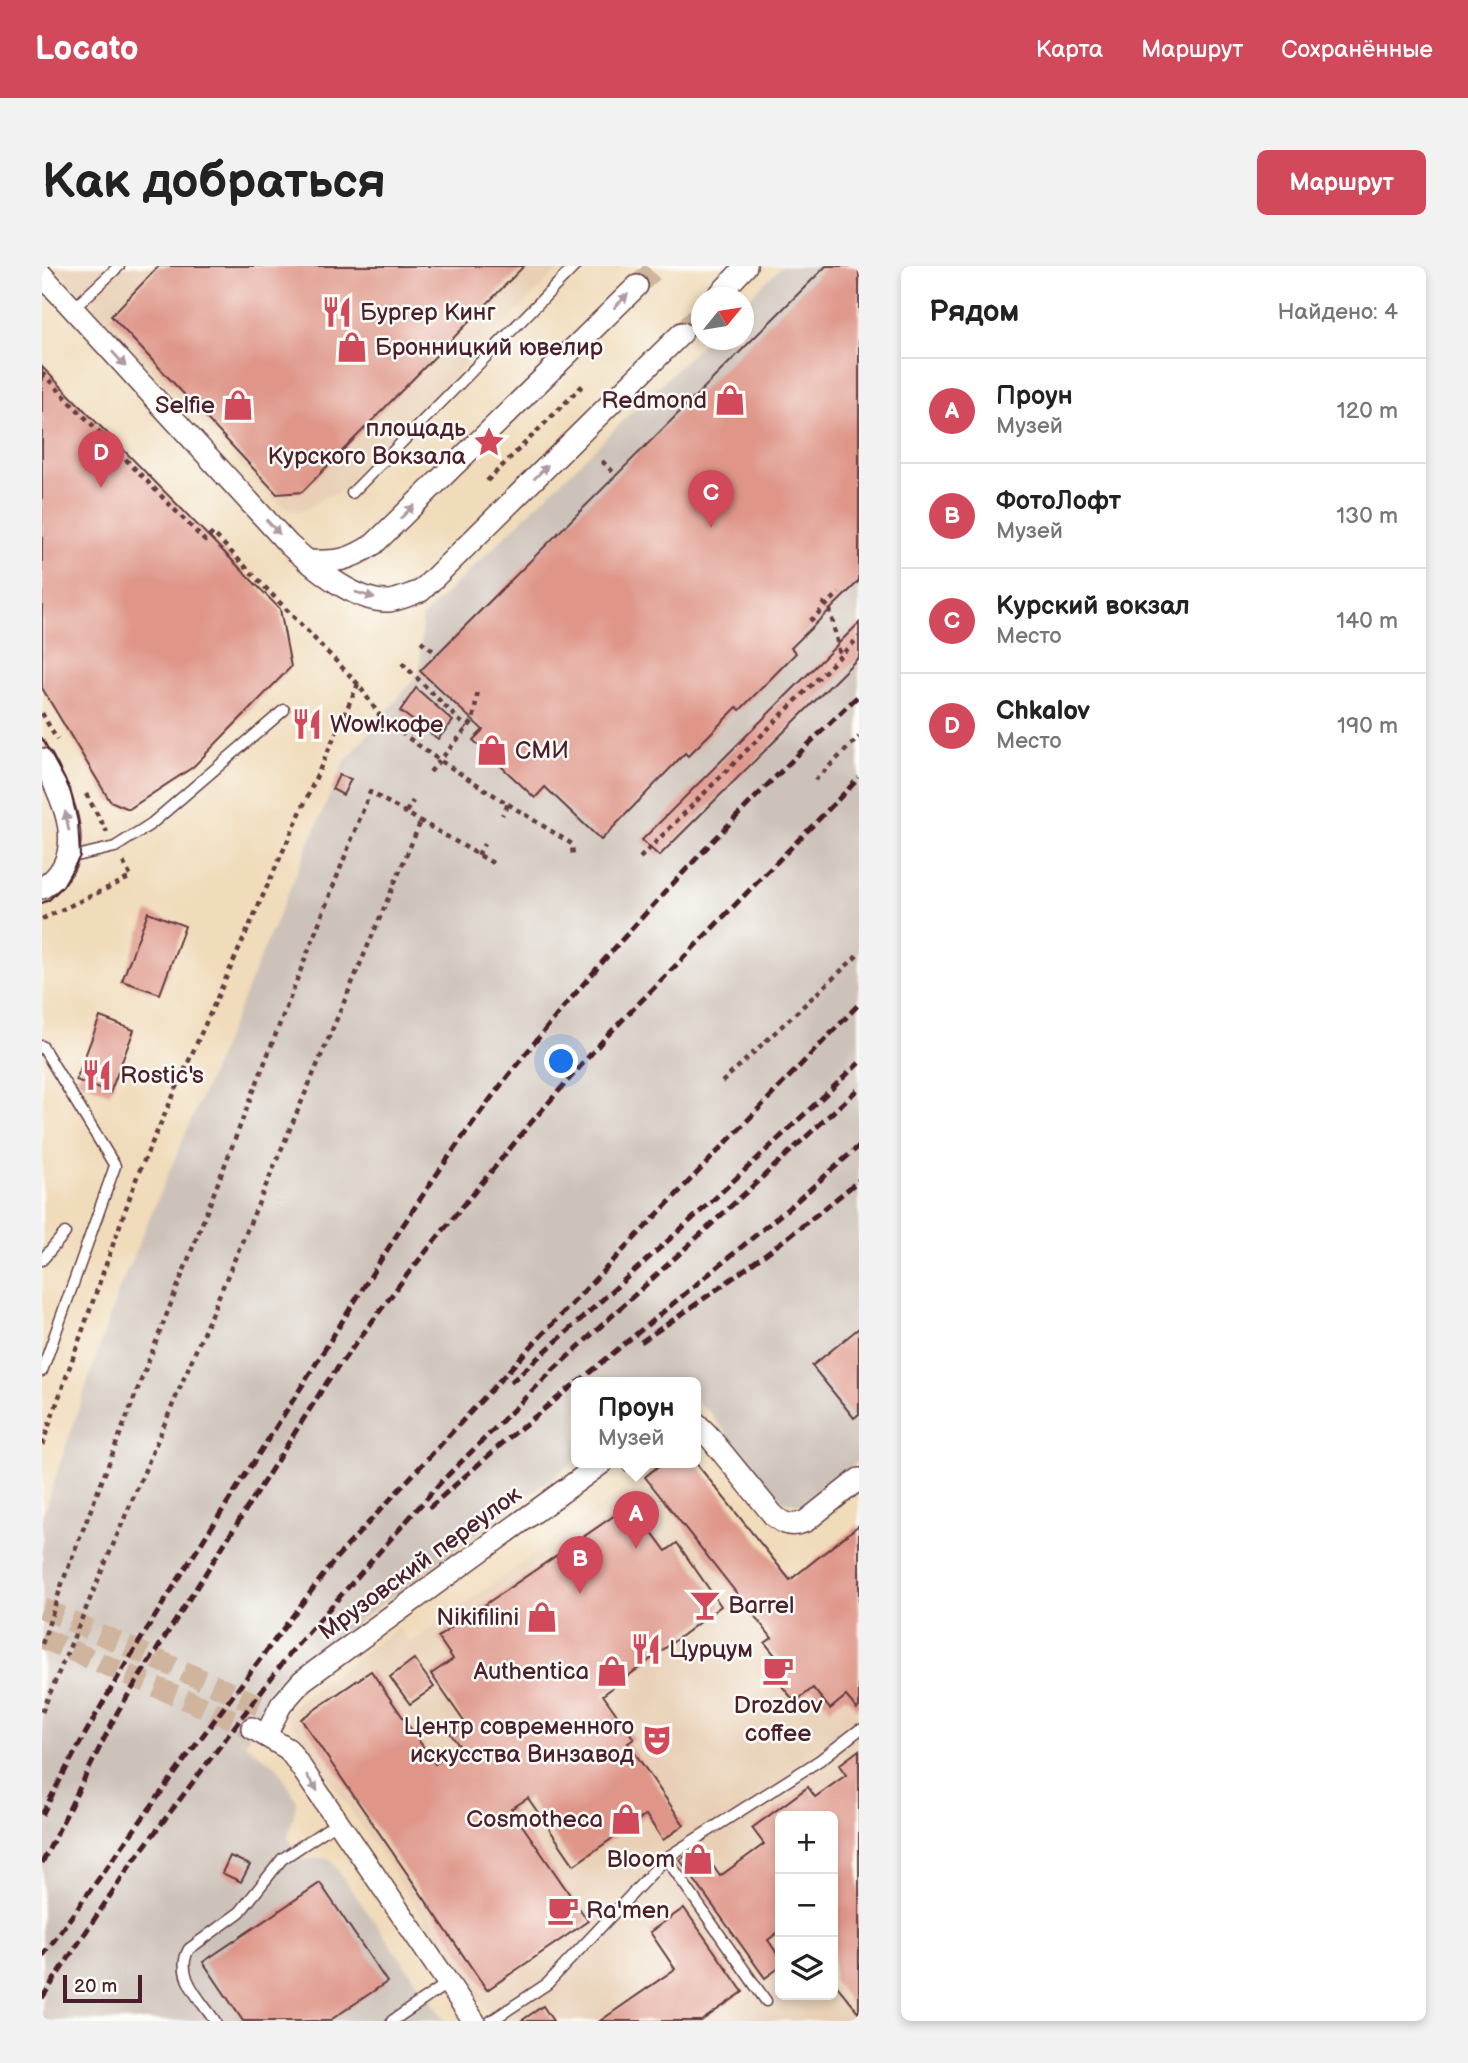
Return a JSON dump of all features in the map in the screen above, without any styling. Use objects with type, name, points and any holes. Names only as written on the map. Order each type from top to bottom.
[{"type":"street","points":[[726,287],[746,266]]},
{"type":"street","points":[[42,275],[289,545],[307,561],[362,596],[389,601],[421,591],[682,333]]},
{"type":"street","points":[[307,561],[329,562],[353,558],[374,544],[637,286]]},
{"type":"street","points":[[42,759],[60,793],[70,825],[68,858],[54,881],[42,888]]},
{"type":"street","points":[[701,1428],[774,1516],[787,1525],[806,1521],[859,1479]]},
{"type":"street","name":"Мрузовский переулок","points":[[338,1822],[288,1749],[259,1731],[270,1710],[302,1681],[595,1468]]},
{"type":"street","points":[[338,1822],[447,1983],[467,2019]]},
{"type":"lane","points":[[73,309],[119,266]]},
{"type":"lane","points":[[352,493],[575,266]]},
{"type":"lane","points":[[68,858],[115,847],[151,824],[284,710]]},
{"type":"lane","points":[[42,1046],[115,1166],[42,1371]]},
{"type":"lane","points":[[42,1260],[65,1233]]},
{"type":"lane","points":[[491,2021],[547,1984],[666,1858],[820,1760],[859,1730]]},
{"type":"lane","points":[[215,2021],[184,1975],[183,1965],[189,1949],[240,1912],[282,1859],[338,1822]]},
{"type":"lane","points":[[666,1858],[766,2001]]},
{"type":"lane","points":[[392,2021],[447,1983]]},
{"type":"path","points":[[42,373],[205,541],[213,533],[358,684],[382,719],[439,760],[572,844],[573,857]]},
{"type":"path","points":[[487,481],[584,384]]},
{"type":"path","points":[[602,461],[616,475]]},
{"type":"path","points":[[810,621],[824,604],[839,593]]},
{"type":"path","points":[[824,604],[830,610],[839,655]]},
{"type":"path","points":[[640,858],[859,637]]},
{"type":"path","points":[[421,641],[437,654]]},
{"type":"path","points":[[402,663],[467,728]]},
{"type":"path","points":[[42,1445],[138,1174],[358,684]]},
{"type":"path","points":[[430,772],[473,721],[478,690]]},
{"type":"path","points":[[815,780],[859,737]]},
{"type":"path","points":[[42,1644],[68,1568],[370,792],[493,863]]},
{"type":"path","points":[[406,813],[413,801]]},
{"type":"path","points":[[502,815],[508,804]]},
{"type":"path","points":[[42,1712],[421,821]]},
{"type":"path","points":[[478,855],[484,844]]},
{"type":"path","points":[[722,1082],[859,954]]},
{"type":"shaded area","points":[[54,266],[562,266],[338,494],[326,496],[300,511],[291,510],[274,499]]},
{"type":"shaded area","points":[[782,266],[859,266],[859,1461],[801,1504],[782,1501],[701,1405],[701,1377],[571,1377],[571,1464],[273,1684],[245,1744],[277,1767],[297,1801],[288,1838],[303,1859],[329,1858],[445,2021],[42,2021],[42,1517],[118,1292],[343,764],[420,672],[422,617],[696,350],[754,350],[754,293]]},
{"type":"shaded area","name":"Центр современного искусства Винзавод","points":[[655,1468],[701,1468],[790,1580],[859,1525],[859,2021],[494,2021],[284,1712],[398,1627],[410,1643]]},
{"type":"building","points":[[159,266],[524,266],[302,492],[277,494],[111,316]]},
{"type":"building","points":[[826,266],[859,266],[859,581],[791,648],[796,653],[740,710],[737,707],[688,756],[685,753],[601,840],[545,787],[535,798],[473,740],[483,730],[420,671],[742,350],[754,350],[754,338]]},
{"type":"building","points":[[42,367],[280,609],[291,667],[193,767],[129,809],[110,801],[42,688]]},
{"type":"building","points":[[859,623],[859,657],[659,856],[642,840]]},
{"type":"building","points":[[416,688],[453,721],[438,739],[400,711]]},
{"type":"building","points":[[339,775],[351,779],[343,795],[332,789]]},
{"type":"building","points":[[148,912],[185,926],[160,994],[122,981]]},
{"type":"building","points":[[100,1017],[134,1030],[110,1093],[76,1080]]},
{"type":"building","points":[[859,1328],[859,1414],[854,1418],[812,1366]]},
{"type":"building","points":[[656,1468],[700,1468],[790,1580],[859,1525],[857,1709],[846,1696],[830,1709],[813,1688],[795,1702],[768,1669],[779,1660],[765,1643],[772,1638],[645,1477]]},
{"type":"building","points":[[631,1504],[666,1551],[677,1543],[721,1606],[603,1695],[634,1739],[628,1743],[684,1825],[663,1840],[646,1815],[574,1865],[528,1798],[511,1809],[588,1921],[487,1990],[301,1719],[371,1671],[435,1764],[460,1747],[450,1733],[465,1723],[431,1674],[453,1659],[438,1637]]},
{"type":"building","points":[[414,1659],[434,1687],[410,1704],[390,1677]]},
{"type":"building","points":[[859,1750],[859,2013],[838,1987],[838,1811],[775,1811],[808,1787],[815,1797],[846,1775],[839,1765]]},
{"type":"building","points":[[775,1811],[775,1935],[768,1940],[775,1950],[775,1971],[765,1978],[680,1860],[699,1846],[720,1876],[764,1844],[752,1828]]},
{"type":"building","points":[[230,1856],[250,1865],[241,1882],[222,1873]]},
{"type":"building","points":[[320,1883],[387,1982],[329,2021],[243,2021],[203,1962]]},
{"type":"building","points":[[684,1908],[743,1992],[701,2021],[600,2021],[675,1969],[650,1932]]},
{"type":"building","points":[[543,2006],[553,2021],[521,2021]]},
{"type":"tunnel","points":[[637,286],[658,266]]},
{"type":"tunnel","points":[[682,333],[691,324]]},
{"type":"tunnel","points":[[42,1608],[263,1707]]},
{"type":"tunnel","points":[[42,1638],[252,1728]]},
{"type":"tram line","points":[[42,738],[70,789],[78,822],[80,856],[63,886],[42,903]]},
{"type":"railway","points":[[42,1815],[94,1718],[151,1624],[383,1257],[472,1124],[545,1030],[631,930],[720,834],[859,695]]},
{"type":"railway","points":[[42,1863],[118,1711],[327,1382],[406,1276],[529,1125],[605,1038],[859,778]]},
{"type":"railway","points":[[42,1957],[189,1754],[337,1557],[537,1340],[859,1004]]},
{"type":"railway","points":[[510,1383],[712,1201],[859,1063]]},
{"type":"railway","points":[[42,1998],[129,1867],[290,1653],[441,1482],[549,1374],[859,1088]]},
{"type":"railway","points":[[584,1377],[791,1206],[859,1146]]},
{"type":"railway","points":[[641,1342],[752,1264],[859,1180]]},
{"type":"railway","points":[[429,1508],[571,1387]]},
{"type":"place","name":"Бургер Кинг","points":[[337,312]]},
{"type":"place","name":"Бронницкий ювелир","points":[[352,347]]},
{"type":"place","name":"Redmond","points":[[730,400]]},
{"type":"place","name":"Selfie","points":[[238,405]]},
{"type":"place","name":"площадь Курского Вокзала","points":[[489,442]]},
{"type":"place","name":"Chkalov","points":[[101,488]]},
{"type":"place","name":"Курский вокзал","points":[[711,528]]},
{"type":"place","name":"Wow!кофе","points":[[307,724]]},
{"type":"place","name":"СМИ","points":[[492,750]]},
{"type":"place","name":"Rostic's","points":[[97,1075]]},
{"type":"place","name":"Проун","points":[[636,1549]]},
{"type":"place","name":"ФотоЛофт","points":[[580,1594]]},
{"type":"place","name":"Barrel","points":[[705,1605]]},
{"type":"place","name":"Nikifilini","points":[[542,1617]]},
{"type":"place","name":"Цурцум","points":[[646,1649]]},
{"type":"place","name":"Drozdov coffee","points":[[778,1670]]},
{"type":"place","name":"Authentica","points":[[612,1671]]},
{"type":"place","name":"Центр современного искусства Винзавод","points":[[657,1740]]},
{"type":"place","name":"Cosmotheca","points":[[626,1819]]},
{"type":"place","name":"Bloom","points":[[698,1859]]},
{"type":"place","name":"Ra'men","points":[[563,1910]]}]
